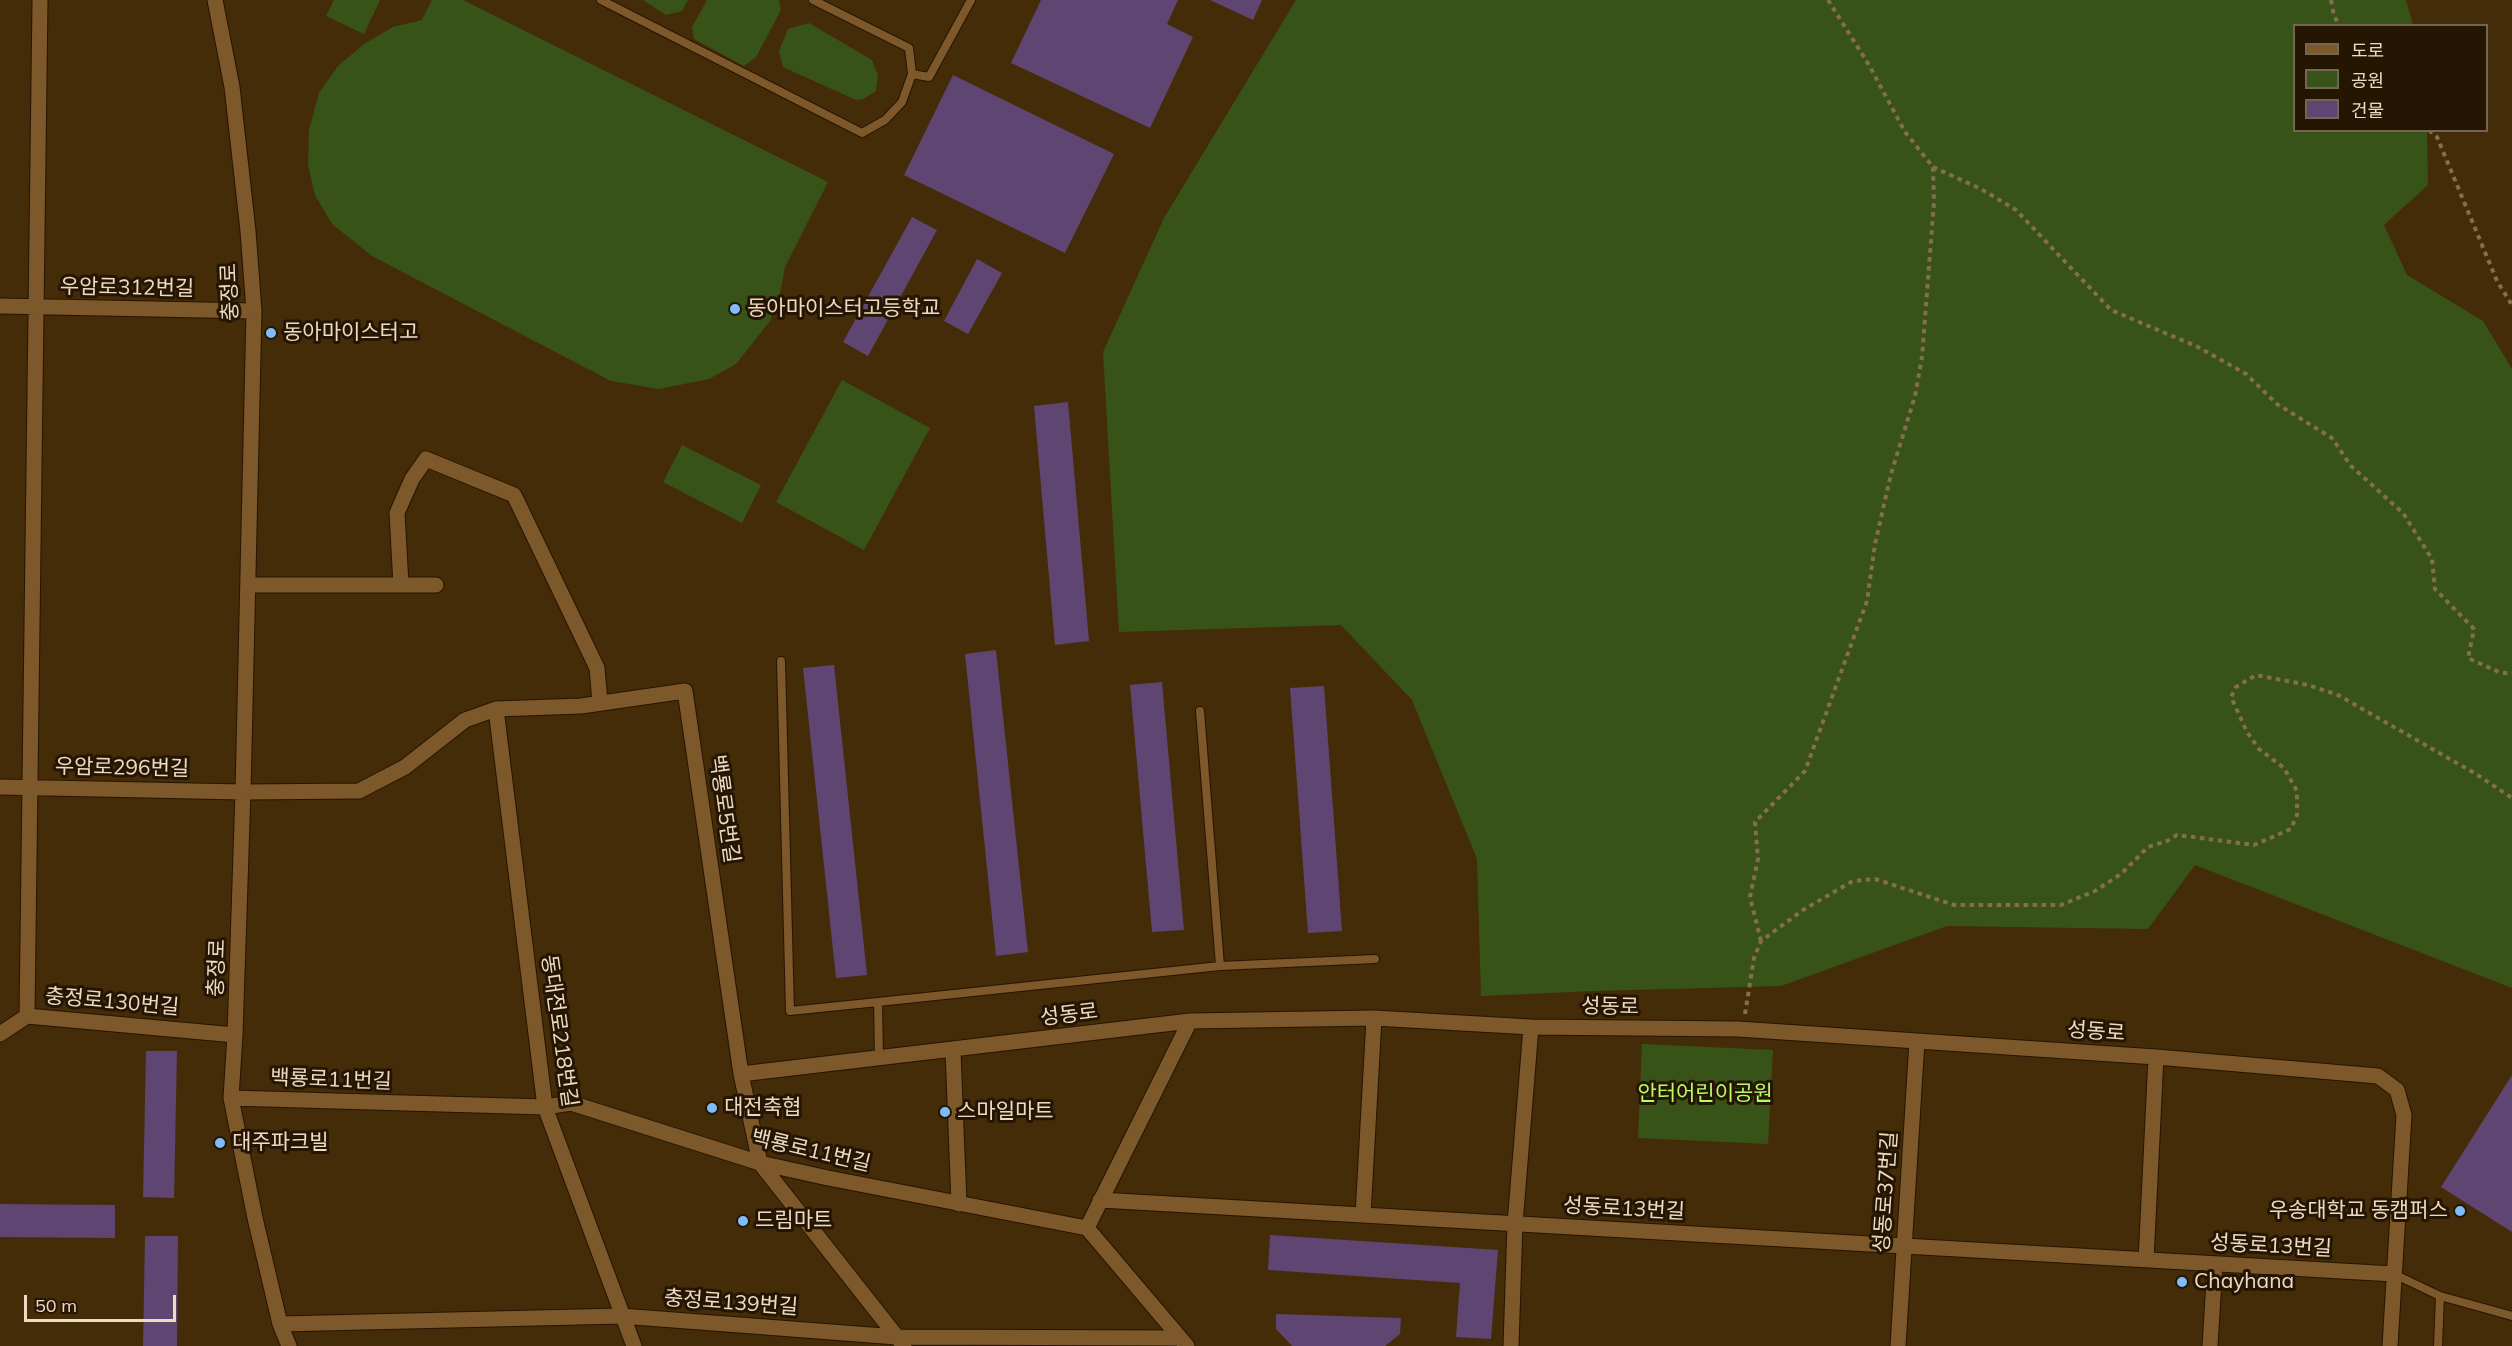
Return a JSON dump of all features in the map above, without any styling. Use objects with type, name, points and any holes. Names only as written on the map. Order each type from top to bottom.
[{"type":"street","name":"충정로130번길","points":[[40,0],[27,1016],[236,1035]]},
{"type":"street","name":"충정로","points":[[215,0],[232,87],[248,231],[254,311],[236,1035],[231,1098],[255,1218],[280,1324],[288,1346]]},
{"type":"street","name":"우암로312번길","points":[[0,306],[254,311]]},
{"type":"street","points":[[401,585],[397,513],[412,479],[426,459],[514,495],[597,668],[600,703]]},
{"type":"street","points":[[248,585],[436,585]]},
{"type":"street","name":"백룡로5번길","points":[[243,792],[358,791],[405,767],[465,720],[496,709],[582,706],[685,691],[741,1074],[760,1163],[901,1341]]},
{"type":"street","name":"동대전로218번길","points":[[496,709],[545,1107],[634,1346]]},
{"type":"street","name":"우암로296번길","points":[[0,787],[243,792]]},
{"type":"street","points":[[0,1034],[27,1016]]},
{"type":"street","points":[[1364,1215],[1374,1018]]},
{"type":"street","name":"성동로","points":[[741,1074],[953,1051],[1190,1021],[1374,1018],[1531,1027],[1742,1030],[2156,1057],[2378,1076],[2397,1090],[2403,1115],[2390,1346]]},
{"type":"street","points":[[1183,1342],[1087,1228],[1190,1021]]},
{"type":"street","points":[[1511,1346],[1515,1224],[1531,1027]]},
{"type":"street","name":"성동로37번길","points":[[1898,1346],[1917,1041]]},
{"type":"street","points":[[953,1051],[959,1204]]},
{"type":"street","points":[[2146,1260],[2156,1057]]},
{"type":"street","name":"백룡로11번길","points":[[231,1098],[545,1107],[571,1102],[760,1163],[1087,1228]]},
{"type":"street","name":"성동로13번길","points":[[1100,1200],[2394,1274]]},
{"type":"street","points":[[2210,1346],[2215,1264]]},
{"type":"street","name":"충정로139번길","points":[[280,1324],[621,1316],[901,1341],[1183,1342]]},
{"type":"lane","points":[[601,0],[862,133],[885,120],[902,102],[912,74],[909,48],[813,0]]},
{"type":"lane","points":[[912,74],[929,77],[970,0]]},
{"type":"lane","points":[[781,661],[790,1011],[1220,966],[1375,959]]},
{"type":"lane","points":[[1200,711],[1220,966]]},
{"type":"lane","points":[[878,1002],[879,1059]]},
{"type":"lane","points":[[2394,1274],[2440,1296],[2512,1316]]},
{"type":"lane","points":[[2438,1346],[2440,1296]]},
{"type":"path","points":[[1828,0],[1869,65],[1905,132],[1933,166],[1981,189],[2016,210],[2111,310],[2208,352],[2246,374],[2277,404],[2332,438],[2351,466],[2403,513],[2432,559],[2435,589],[2474,629],[2468,658],[2501,673],[2512,673]]},
{"type":"path","points":[[2331,0],[2334,16],[2339,24]]},
{"type":"path","points":[[2431,132],[2437,137],[2497,281],[2512,305]]},
{"type":"path","points":[[1761,941],[1750,897],[1758,859],[1755,822],[1805,771],[1867,601],[1875,544],[1891,474],[1915,396],[1922,357],[1934,202],[1933,166]]},
{"type":"path","points":[[1742,1030],[1754,958],[1761,941],[1803,910],[1853,881],[1875,879],[1954,905],[2061,905],[2095,891],[2121,874],[2148,847],[2177,835],[2254,845],[2291,829],[2297,815],[2298,791],[2284,768],[2259,749],[2247,732],[2231,697],[2236,687],[2256,675],[2308,685],[2338,695],[2476,774],[2512,798]]},
{"type":"green space","points":[[334,0],[380,0],[364,34],[326,16]]},
{"type":"green space","points":[[432,0],[463,0],[828,182],[785,267],[780,293],[770,321],[736,364],[709,379],[659,389],[611,381],[372,256],[332,224],[315,195],[308,165],[309,130],[319,93],[338,66],[364,44],[393,27],[422,20]]},
{"type":"green space","points":[[643,0],[688,0],[682,11],[666,15]]},
{"type":"green space","points":[[707,0],[779,0],[781,10],[756,57],[744,66],[694,39],[692,27]]},
{"type":"green space","points":[[1296,0],[2406,0],[2413,24],[2293,24],[2293,132],[2427,132],[2428,185],[2384,225],[2407,275],[2483,321],[2512,369],[2512,988],[2195,865],[2148,929],[1947,926],[1781,986],[1481,996],[1477,859],[1412,700],[1341,625],[1119,632],[1103,352],[1164,218]]},
{"type":"green space","points":[[809,23],[872,60],[878,75],[876,91],[863,99],[856,100],[783,67],[779,51],[788,29]]},
{"type":"green space","points":[[842,380],[930,428],[864,550],[776,502]]},
{"type":"green space","points":[[682,445],[761,485],[742,523],[663,482]]},
{"type":"green space","name":"안터어린이공원","points":[[1642,1044],[1773,1050],[1768,1144],[1638,1138]]},
{"type":"building","points":[[1041,0],[1178,0],[1167,24],[1193,37],[1150,128],[1011,63]]},
{"type":"building","points":[[1210,0],[1262,0],[1253,20]]},
{"type":"building","points":[[953,75],[1114,154],[1065,253],[904,175]]},
{"type":"building","points":[[912,217],[937,230],[868,356],[843,342]]},
{"type":"building","points":[[977,259],[1002,273],[968,334],[944,321]]},
{"type":"building","points":[[1068,402],[1089,641],[1055,645],[1034,406]]},
{"type":"building","points":[[996,650],[1028,952],[996,956],[965,654]]},
{"type":"building","points":[[834,665],[867,975],[836,978],[803,668]]},
{"type":"building","points":[[1162,682],[1184,930],[1152,932],[1130,685]]},
{"type":"building","points":[[1324,686],[1342,931],[1308,933],[1290,688]]},
{"type":"building","points":[[146,1051],[177,1051],[174,1198],[143,1197]]},
{"type":"building","points":[[2512,1075],[2512,1232],[2441,1187]]},
{"type":"building","points":[[0,1204],[115,1205],[115,1238],[0,1237]]},
{"type":"building","points":[[1270,1235],[1498,1250],[1491,1339],[1456,1337],[1460,1283],[1268,1270]]},
{"type":"building","points":[[145,1236],[178,1236],[177,1346],[143,1346]]},
{"type":"building","points":[[1276,1314],[1401,1318],[1400,1334],[1385,1346],[1292,1346],[1276,1329]]},
{"type":"place","name":"동아마이스터고등학교","points":[[735,309]]},
{"type":"place","name":"동아마이스터고","points":[[271,333]]},
{"type":"place","name":"대전축협","points":[[712,1108]]},
{"type":"place","name":"스마일마트","points":[[945,1112]]},
{"type":"place","name":"대주파크빌","points":[[220,1143]]},
{"type":"place","name":"우송대학교 동캠퍼스","points":[[2460,1211]]},
{"type":"place","name":"드림마트","points":[[743,1221]]},
{"type":"place","name":"Chayhana","points":[[2182,1282]]}]
